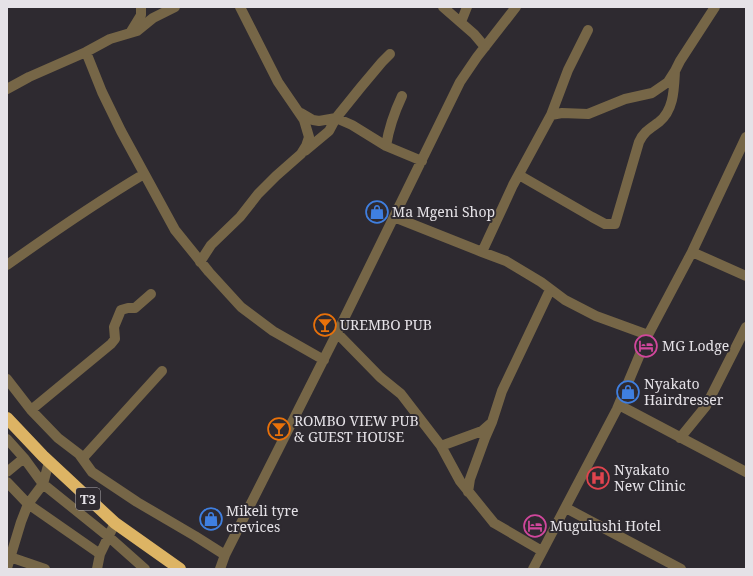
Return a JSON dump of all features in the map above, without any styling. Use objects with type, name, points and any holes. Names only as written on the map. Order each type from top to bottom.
[{"type":"highway","name":"T3","points":[[7,418],[49,462],[114,523],[180,569]]},
{"type":"street","points":[[130,33],[141,15],[141,7]]},
{"type":"street","points":[[7,89],[29,77],[86,52],[110,39],[137,31],[153,18],[175,7]]},
{"type":"street","points":[[240,7],[278,82],[307,125],[309,137],[301,154]]},
{"type":"street","points":[[443,7],[474,34],[485,47]]},
{"type":"street","points":[[461,22],[467,7]]},
{"type":"street","points":[[220,569],[225,555],[338,333],[460,82],[516,7]]},
{"type":"street","points":[[551,115],[562,113],[588,114],[625,99],[647,95],[668,82],[715,7]]},
{"type":"street","points":[[482,252],[519,174],[551,115],[568,70],[588,30]]},
{"type":"street","points":[[86,52],[117,125],[175,230],[200,262],[241,307],[273,331],[324,360]]},
{"type":"street","points":[[200,262],[211,245],[240,217],[258,194],[276,176],[329,131],[336,118],[390,54]]},
{"type":"street","points":[[519,174],[605,224],[615,224],[627,188],[639,142],[645,132],[659,122],[667,112],[673,95],[675,71]]},
{"type":"street","points":[[386,146],[389,128],[402,96]]},
{"type":"street","points":[[298,110],[313,120],[319,121],[336,118],[362,130],[386,146],[422,161]]},
{"type":"street","points":[[533,569],[619,405],[648,336],[692,252],[746,136]]},
{"type":"street","points":[[7,265],[116,191],[144,174]]},
{"type":"street","points":[[394,217],[506,261],[541,282],[565,300],[596,316],[648,336]]},
{"type":"street","points":[[692,252],[746,276]]},
{"type":"street","points":[[468,492],[470,479],[502,391],[550,290]]},
{"type":"street","points":[[31,410],[111,344],[115,339],[114,328],[121,310],[135,308],[151,294]]},
{"type":"street","points":[[680,438],[706,406],[746,327]]},
{"type":"street","points":[[338,333],[365,363],[401,394],[440,446],[460,481],[494,522],[542,551]]},
{"type":"street","points":[[82,458],[162,371]]},
{"type":"street","points":[[7,379],[31,410],[58,438],[76,450],[92,472],[225,555]]},
{"type":"street","points":[[619,405],[746,472]]},
{"type":"street","points":[[440,446],[482,431],[492,422]]},
{"type":"street","points":[[7,439],[24,458],[43,484],[109,537],[145,569]]},
{"type":"street","points":[[7,472],[24,458]]},
{"type":"street","points":[[7,568],[9,557],[28,504],[43,484],[49,462]]},
{"type":"street","points":[[7,482],[28,504],[100,554]]},
{"type":"street","points":[[566,508],[681,569]]},
{"type":"street","points":[[97,569],[100,554],[109,537],[114,523]]},
{"type":"street","points":[[9,557],[45,569]]},
{"type":"place","name":"Ma Mgeni Shop","points":[[377,212]]},
{"type":"place","name":"UREMBO PUB","points":[[325,325]]},
{"type":"place","name":"MG Lodge","points":[[646,346]]},
{"type":"place","name":"Nyakato Hairdresser","points":[[628,392]]},
{"type":"place","name":"ROMBO VIEW PUB & GUEST HOUSE","points":[[279,429]]},
{"type":"place","name":"Nyakato New Clinic","points":[[598,478]]},
{"type":"place","name":"Mikeli tyre crevices","points":[[211,519]]},
{"type":"place","name":"Mugulushi Hotel","points":[[535,526]]}]
